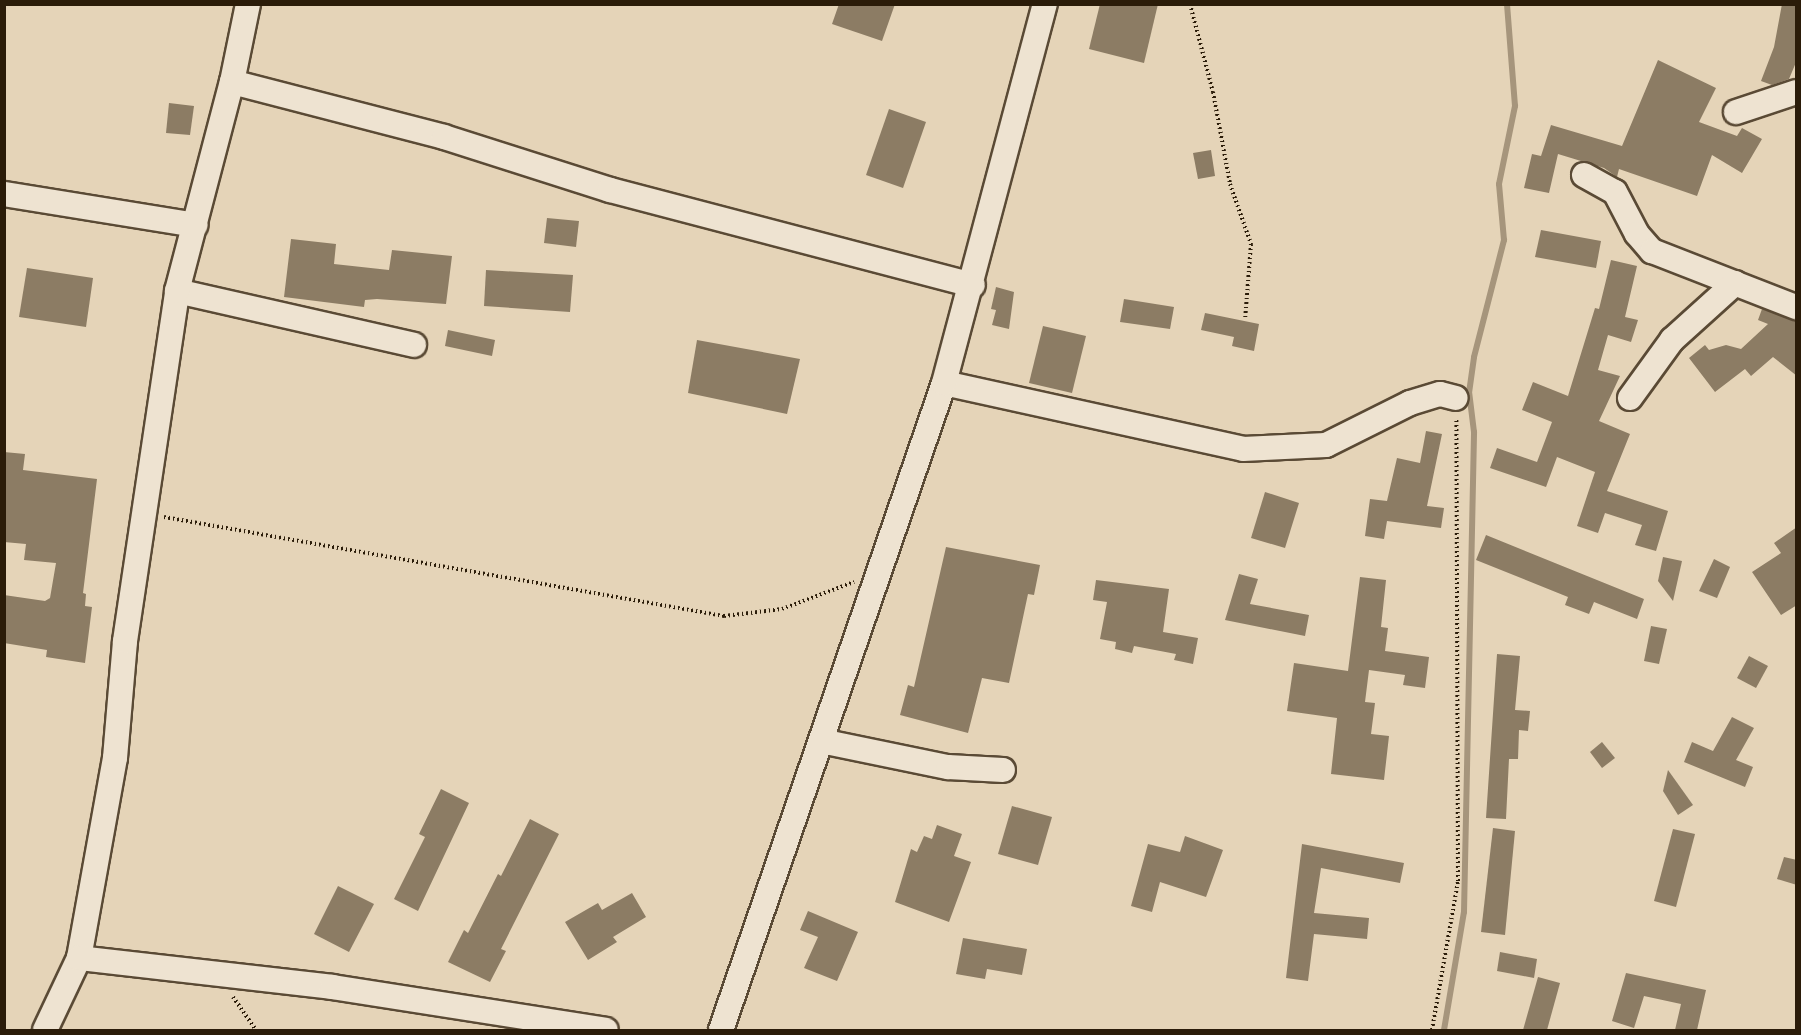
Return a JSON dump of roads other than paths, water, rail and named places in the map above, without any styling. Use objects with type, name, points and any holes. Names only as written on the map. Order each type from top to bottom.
[{"type":"street","points":[[45,1030],[79,958],[115,758],[125,641],[146,514],[177,291],[232,82],[248,4]]},
{"type":"street","points":[[722,1030],[944,383],[973,285],[1045,4]]},
{"type":"street","points":[[232,82],[444,137],[610,190],[973,285]]},
{"type":"street","points":[[1736,112],[1797,92]]},
{"type":"street","points":[[1584,175],[1615,192],[1641,239],[1652,251],[1797,307]]},
{"type":"street","points":[[4,194],[196,225]]},
{"type":"street","points":[[1630,398],[1672,340],[1735,283]]},
{"type":"street","points":[[177,291],[414,345]]},
{"type":"street","points":[[944,383],[1255,450],[1326,445],[1410,403],[1440,394],[1456,398]]},
{"type":"street","points":[[821,741],[948,767],[1003,770]]},
{"type":"street","points":[[79,958],[218,973],[606,1030]]},
{"type":"waterway","points":[[1444,1030],[1464,912],[1474,432],[1469,393],[1474,357],[1504,240],[1499,184],[1515,106],[1507,4]]}]
